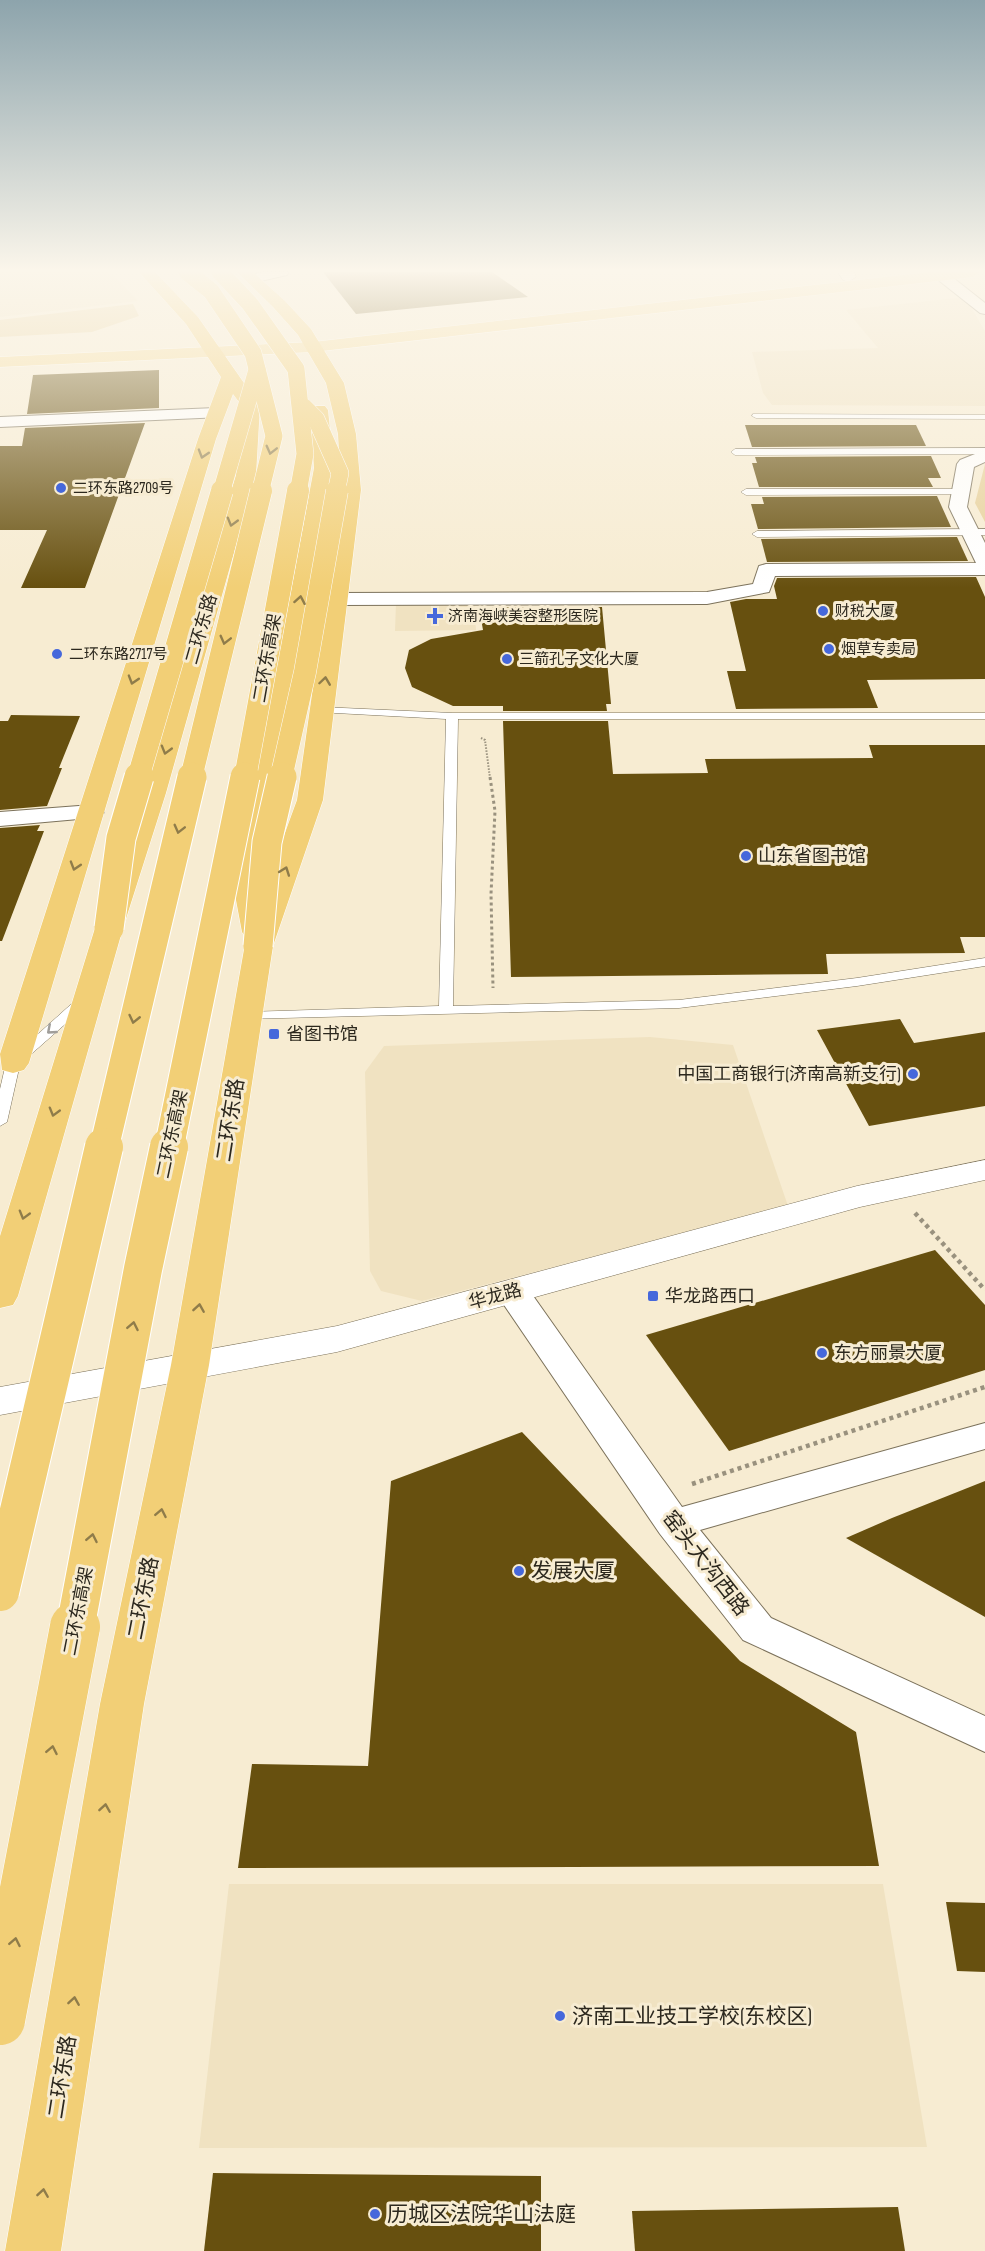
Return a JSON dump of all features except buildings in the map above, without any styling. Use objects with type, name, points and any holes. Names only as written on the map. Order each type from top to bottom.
[{"type":"highway","points":[[109,928],[121,838],[254,377]]},
{"type":"highway","points":[[0,1592],[150,950],[274,436],[259,377]]},
{"type":"highway","name":"二环东高架","points":[[0,2020],[143,1269],[230,859],[305,454],[297,377]]},
{"type":"highway","name":"二环东路","points":[[258,946],[246,879],[279,719],[324,468],[313,377]]},
{"type":"highway","name":"二环东路","points":[[33,2251],[122,1704],[190,1365],[258,946],[310,800],[351,490],[347,434],[335,383],[331,377]]},
{"type":"highway","points":[[7,1060],[92,812],[216,413],[229,379]]},
{"type":"highway","name":"二环东路","points":[[0,1296],[88,997],[153,793],[246,475],[251,406],[229,379]]},
{"type":"highway","points":[[258,946],[267,842],[305,672],[340,472],[316,419],[300,404]]},
{"type":"main road","name":"华龙路","points":[[0,1401],[337,1339],[857,1197],[985,1170]]},
{"type":"street","points":[[0,422],[216,413]]},
{"type":"street","points":[[985,453],[966,464],[958,507],[978,532],[985,562]]},
{"type":"street","points":[[336,598],[707,598],[762,588],[766,570],[985,569]]},
{"type":"street","points":[[0,819],[92,812]]},
{"type":"street","name":"窑头大沟西路","points":[[512,1291],[664,1510],[757,1629],[985,1735]]},
{"type":"street","points":[[664,1510],[985,1436]]},
{"type":"lane","points":[[756,416],[985,417]]},
{"type":"lane","points":[[735,452],[985,453]]},
{"type":"lane","points":[[746,492],[961,492]]},
{"type":"lane","points":[[757,534],[978,532]]},
{"type":"lane","points":[[321,710],[452,716],[985,716]]},
{"type":"lane","points":[[446,1011],[452,716]]},
{"type":"lane","points":[[247,1016],[679,1004],[856,982],[985,962]]},
{"type":"lane","points":[[0,1122],[7,1060],[88,997]]},
{"type":"path","points":[[893,1189],[985,1290]]},
{"type":"path","points":[[664,1510],[985,1387]]},
{"type":"shaded area","points":[[759,377],[985,377],[985,406],[772,405],[763,393]]},
{"type":"shaded area","points":[[985,464],[985,522],[975,503]]},
{"type":"shaded area","name":"济南海峡美容整形医院","points":[[474,602],[476,630],[395,631],[396,603]]},
{"type":"shaded area","points":[[650,1037],[733,1045],[788,1206],[422,1301],[381,1291],[370,1271],[365,1072],[384,1046]]},
{"type":"shaded area","name":"济南工业技工学校(东校区)","points":[[229,1884],[883,1884],[927,2147],[199,2148]]},
{"type":"place","name":"二环东路2709号","points":[[61,488]]},
{"type":"place","name":"财税大厦","points":[[823,611]]},
{"type":"place","name":"济南海峡美容整形医院","points":[[435,616]]},
{"type":"place","name":"烟草专卖局","points":[[829,649]]},
{"type":"place","name":"二环东路2717号","points":[[57,654]]},
{"type":"place","name":"三箭孔子文化大厦","points":[[507,659]]},
{"type":"place","name":"山东省图书馆","points":[[746,856]]},
{"type":"place","name":"省图书馆","points":[[274,1034]]},
{"type":"place","name":"中国工商银行(济南高新支行)","points":[[913,1074]]},
{"type":"place","name":"华龙路西口","points":[[653,1296]]},
{"type":"place","name":"东方丽景大厦","points":[[822,1353]]},
{"type":"place","name":"发展大厦","points":[[519,1571]]},
{"type":"place","name":"济南工业技工学校(东校区)","points":[[560,2016]]},
{"type":"place","name":"历城区法院华山法庭","points":[[375,2214]]}]
